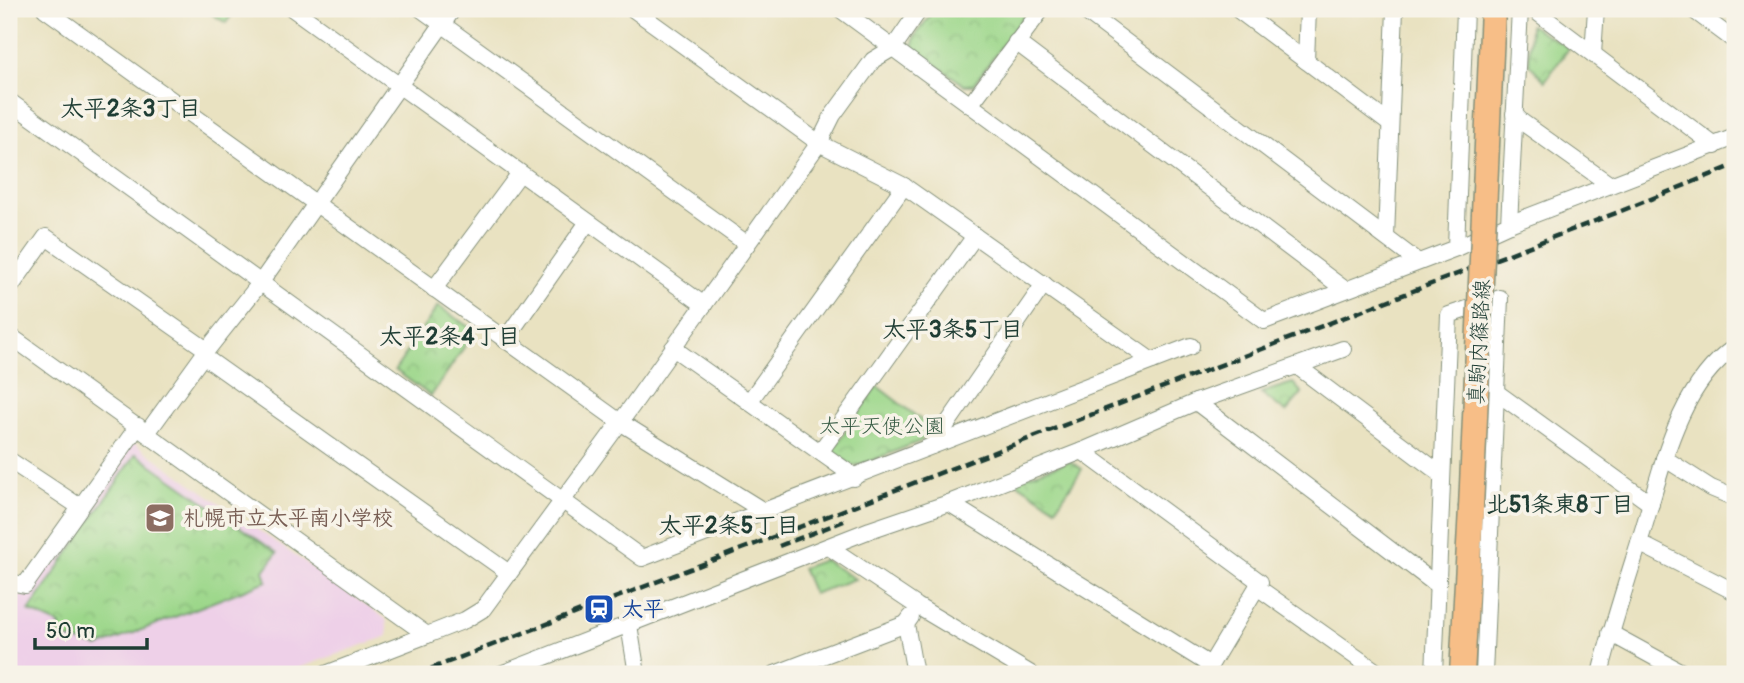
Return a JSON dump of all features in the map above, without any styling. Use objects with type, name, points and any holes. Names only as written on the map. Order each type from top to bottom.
[{"type":"main road","name":"真駒内篠路線","points":[[1462,674],[1493,9]]},
{"type":"street","points":[[46,9],[620,422],[765,512]]},
{"type":"street","points":[[293,9],[704,305]]},
{"type":"street","points":[[421,9],[747,244]]},
{"type":"street","points":[[9,582],[26,585],[80,507],[261,282],[453,9]]},
{"type":"street","points":[[633,9],[818,143],[904,186],[1152,361]]},
{"type":"street","points":[[840,9],[1264,321],[1735,137]]},
{"type":"street","points":[[326,674],[466,620],[483,608],[704,305],[873,60],[893,48],[920,9]]},
{"type":"street","points":[[970,105],[1042,9]]},
{"type":"street","points":[[1082,9],[1418,262]]},
{"type":"street","points":[[1237,9],[1390,124]]},
{"type":"street","points":[[1306,61],[1308,9]]},
{"type":"street","points":[[1386,237],[1395,9]]},
{"type":"street","points":[[1456,248],[1465,9]]},
{"type":"street","points":[[1509,224],[1520,9]]},
{"type":"street","points":[[1533,9],[1714,146]]},
{"type":"street","points":[[1593,54],[1595,9]]},
{"type":"street","points":[[1692,9],[1732,32]]},
{"type":"street","points":[[1016,42],[1344,289]]},
{"type":"street","points":[[9,101],[642,558],[1191,346]]},
{"type":"street","points":[[1514,114],[1609,184]]},
{"type":"street","points":[[435,289],[520,173]]},
{"type":"street","points":[[749,402],[904,186]]},
{"type":"street","points":[[505,340],[588,222]]},
{"type":"street","points":[[820,452],[975,236]]},
{"type":"street","points":[[9,289],[46,237],[509,573]]},
{"type":"street","points":[[932,446],[1044,284]]},
{"type":"street","points":[[1434,674],[1449,315],[1500,298],[1483,674]]},
{"type":"street","points":[[9,335],[427,635]]},
{"type":"street","points":[[1600,674],[1664,458],[1691,397],[1723,355],[1735,347]]},
{"type":"street","points":[[673,348],[853,478]]},
{"type":"street","points":[[501,674],[870,530],[949,503],[1082,451],[1196,402],[1342,349]]},
{"type":"street","points":[[1297,366],[1442,475]]},
{"type":"street","points":[[1496,392],[1651,504]]},
{"type":"street","points":[[1196,402],[1438,586]]},
{"type":"street","points":[[949,503],[1207,672],[1260,582],[1082,451]]},
{"type":"street","points":[[1664,458],[1711,488],[1735,498]]},
{"type":"street","points":[[9,460],[80,507]]},
{"type":"street","points":[[1639,543],[1735,592]]},
{"type":"street","points":[[829,547],[917,606],[1031,674]]},
{"type":"street","points":[[1257,587],[1380,674]]},
{"type":"street","points":[[775,674],[906,624],[917,606]]},
{"type":"street","points":[[906,624],[915,674]]},
{"type":"street","points":[[629,625],[637,674]]},
{"type":"street","points":[[1611,633],[1685,674]]},
{"type":"shaded area","name":"札幌市立太平南小学校","points":[[132,442],[386,619],[388,636],[282,674],[9,674],[9,593],[25,596]]},
{"type":"green space","points":[[204,9],[236,9],[226,23]]},
{"type":"green space","points":[[935,9],[1029,9],[973,85],[964,85],[913,48],[914,37]]},
{"type":"green space","points":[[1530,25],[1569,48],[1545,81],[1529,64]]},
{"type":"green space","points":[[438,306],[475,331],[431,396],[395,370]]},
{"type":"green space","points":[[1293,383],[1302,393],[1286,412],[1261,393]]},
{"type":"green space","name":"太平天使公園","points":[[877,386],[930,427],[921,441],[852,466],[834,452],[835,447]]},
{"type":"green space","points":[[136,454],[277,553],[264,571],[267,581],[98,647],[58,636],[60,625],[29,611]]},
{"type":"green space","points":[[1070,461],[1082,469],[1056,508],[1013,480]]},
{"type":"green space","points":[[824,560],[855,579],[813,594],[802,568]]},
{"type":"railway","points":[[417,674],[1735,165]]},
{"type":"railway","points":[[779,546],[844,521]]},
{"type":"place","name":"札幌市立太平南小学校","points":[[160,518]]},
{"type":"place","name":"太平","points":[[599,609]]},
{"type":"district","name":"太平2条3丁目","points":[[131,108]]},
{"type":"district","name":"太平3条5丁目","points":[[953,329]]},
{"type":"district","name":"太平2条4丁目","points":[[450,336]]},
{"type":"district","name":"北51条東8丁目","points":[[1560,504]]},
{"type":"district","name":"太平2条5丁目","points":[[729,525]]}]
